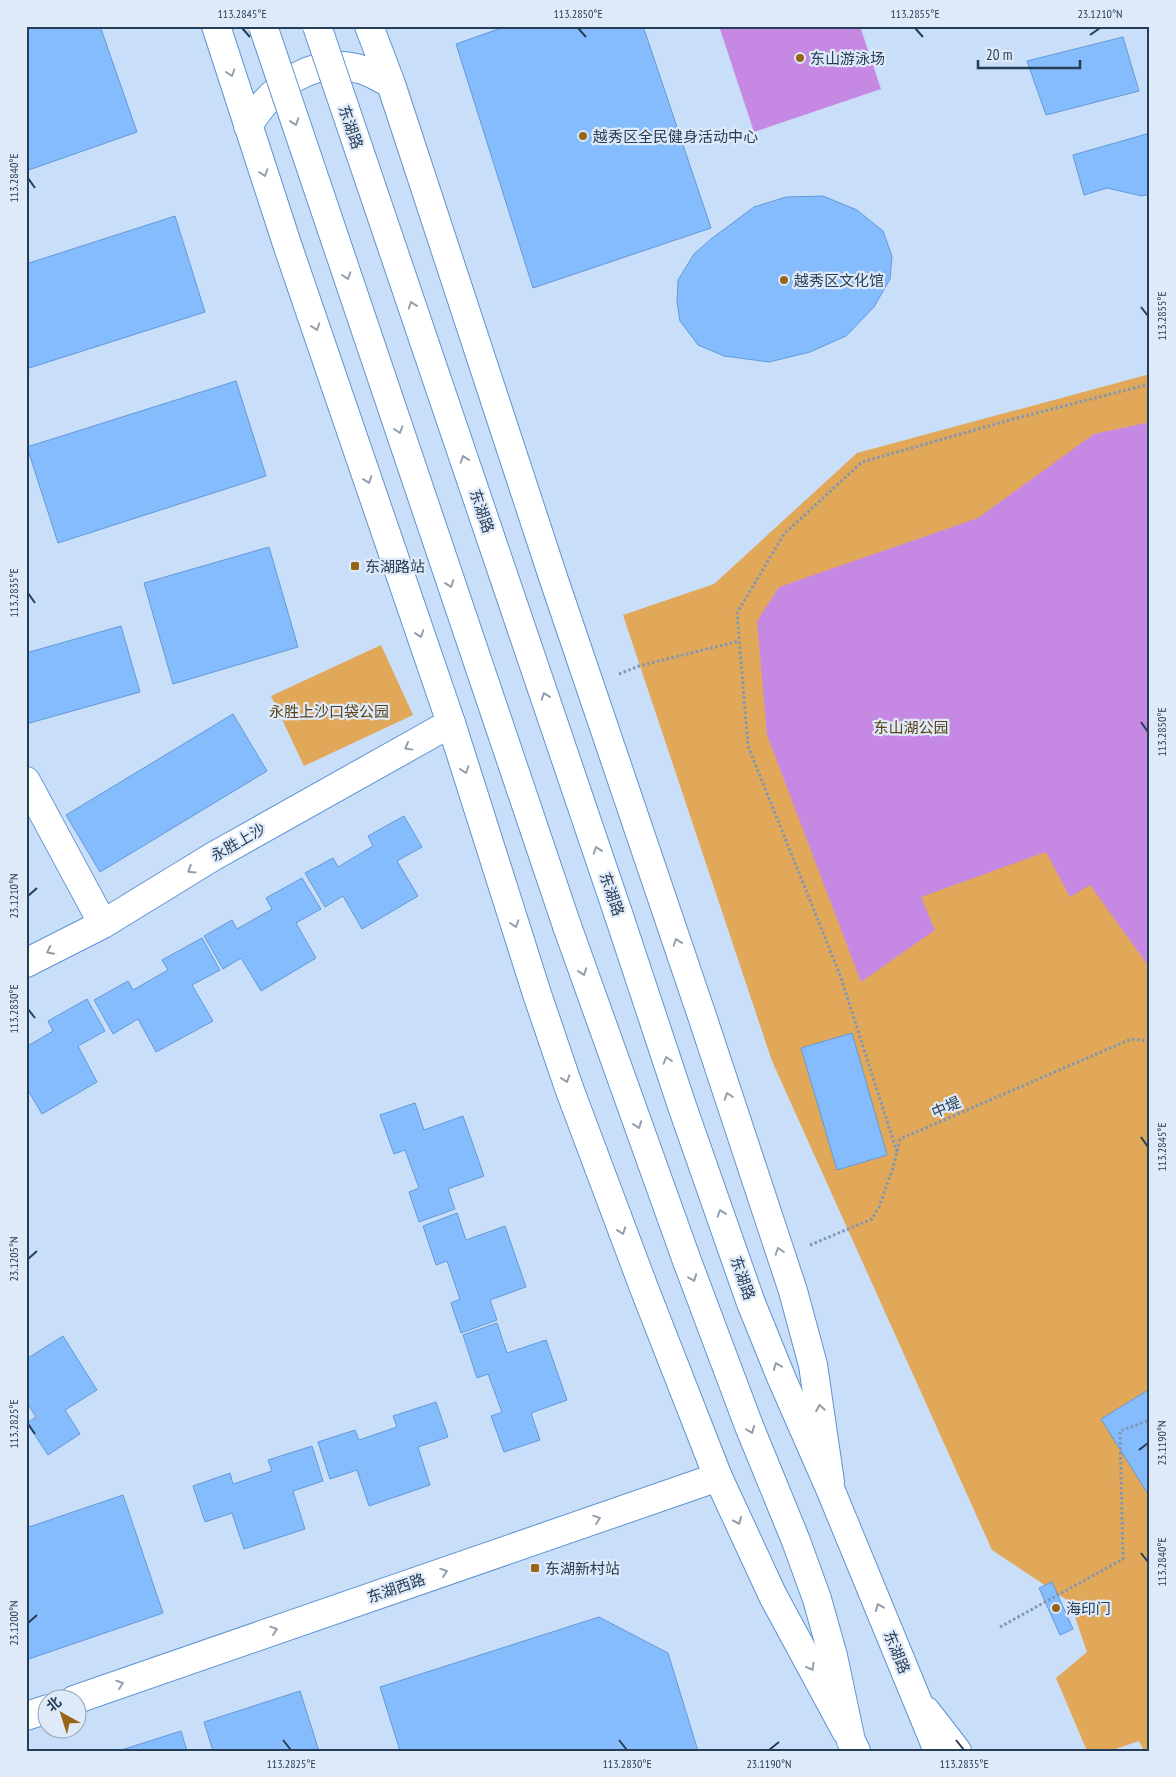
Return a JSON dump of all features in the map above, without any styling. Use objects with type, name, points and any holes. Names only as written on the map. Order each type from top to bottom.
[{"type":"main road","points":[[216,26],[248,126],[451,723],[537,994],[569,1088],[644,1288],[718,1477],[773,1596],[854,1747]]},
{"type":"main road","points":[[263,26],[567,926],[684,1253],[749,1426],[796,1541],[816,1599],[833,1656],[854,1747]]},
{"type":"main road","name":"东湖路","points":[[317,26],[682,1106],[751,1303],[938,1751]]},
{"type":"main road","points":[[369,26],[793,1291],[813,1365],[831,1491]]},
{"type":"main road","points":[[248,126],[267,98],[305,72],[325,66],[363,70],[390,84]]},
{"type":"main road","name":"永胜上沙","points":[[26,963],[103,924],[214,856],[451,723]]},
{"type":"main road","points":[[26,782],[103,924]]},
{"type":"main road","name":"东湖西路","points":[[88,1695],[718,1477]]},
{"type":"main road","points":[[918,1701],[957,1751]]},
{"type":"main road","points":[[26,1716],[38,1712]]},
{"type":"path","points":[[897,1152],[840,975],[748,746],[737,613],[784,534],[862,462],[1017,418],[1150,384]]},
{"type":"path","points":[[590,685],[640,666],[739,641]]},
{"type":"path","name":"中堤","points":[[803,1248],[872,1219],[879,1207],[892,1171],[900,1139],[1131,1039],[1150,1041]]},
{"type":"path","points":[[1000,1627],[1123,1559],[1120,1431],[1150,1420]]},
{"type":"green space","name":"东山湖公园","points":[[1150,374],[1150,1751],[1144,1751],[1139,1741],[1110,1751],[1087,1751],[1056,1678],[1087,1652],[1070,1602],[992,1550],[772,1061],[623,615],[714,584],[857,453]]},
{"type":"green space","name":"永胜上沙口袋公园","points":[[381,645],[413,715],[304,766],[271,696]]},
{"type":"shaded area","name":"东山游泳场","points":[[719,26],[860,26],[881,89],[754,132]]},
{"type":"shaded area","points":[[1150,422],[1150,968],[1090,885],[1070,897],[1046,852],[921,897],[935,930],[861,982],[767,735],[757,621],[779,587],[978,518],[1094,434]]},
{"type":"building","points":[[26,26],[100,26],[137,132],[26,171]]},
{"type":"building","name":"越秀区全民健身活动中心","points":[[507,26],[643,26],[711,228],[533,288],[456,44]]},
{"type":"building","points":[[1123,37],[1139,91],[1046,115],[1027,61]]},
{"type":"building","points":[[1150,133],[1150,194],[1142,196],[1107,188],[1084,195],[1073,155]]},
{"type":"building","name":"越秀区文化馆","points":[[823,196],[857,210],[883,231],[892,256],[890,279],[874,307],[846,336],[810,352],[769,362],[724,356],[698,345],[680,321],[677,302],[678,280],[694,254],[754,207],[786,197]]},
{"type":"building","points":[[175,216],[205,312],[26,369],[26,264]]},
{"type":"building","points":[[236,381],[266,476],[58,543],[27,447]]},
{"type":"building","points":[[269,547],[298,647],[173,684],[144,583]]},
{"type":"building","points":[[121,626],[140,692],[26,724],[26,653]]},
{"type":"building","points":[[233,714],[267,771],[100,872],[66,815]]},
{"type":"building","points":[[404,816],[422,847],[397,861],[418,896],[362,929],[343,896],[325,907],[305,873],[333,858],[338,867],[373,846],[368,836]]},
{"type":"building","points":[[302,878],[321,909],[296,923],[316,958],[261,991],[241,958],[223,969],[204,936],[232,920],[237,929],[272,909],[266,898]]},
{"type":"building","points":[[202,938],[220,970],[192,985],[213,1021],[156,1052],[138,1019],[113,1034],[94,1000],[128,981],[133,990],[168,970],[162,960]]},
{"type":"building","points":[[87,999],[105,1031],[78,1046],[97,1082],[42,1114],[26,1087],[26,1047],[53,1031],[48,1021]]},
{"type":"building","points":[[852,1033],[887,1155],[837,1170],[801,1048]]},
{"type":"building","points":[[415,1103],[424,1130],[463,1116],[484,1176],[448,1189],[455,1209],[419,1222],[409,1192],[419,1188],[405,1150],[394,1154],[380,1115]]},
{"type":"building","points":[[457,1213],[466,1240],[505,1226],[526,1287],[490,1300],[497,1320],[461,1333],[451,1303],[460,1299],[447,1261],[436,1265],[423,1226]]},
{"type":"building","points":[[497,1323],[507,1353],[546,1340],[567,1400],[531,1413],[540,1440],[504,1452],[491,1416],[502,1412],[488,1374],[477,1378],[463,1335]]},
{"type":"building","points":[[63,1336],[97,1390],[65,1410],[80,1434],[48,1455],[27,1423],[36,1417],[26,1401],[26,1355],[28,1358]]},
{"type":"building","points":[[1150,1389],[1150,1497],[1101,1419]]},
{"type":"building","points":[[436,1402],[448,1437],[418,1447],[430,1485],[369,1506],[357,1470],[330,1479],[318,1442],[355,1430],[359,1440],[397,1427],[393,1416]]},
{"type":"building","points":[[312,1446],[323,1481],[293,1491],[305,1529],[244,1549],[232,1513],[205,1522],[193,1486],[230,1473],[233,1484],[272,1471],[268,1460]]},
{"type":"building","points":[[123,1495],[163,1613],[26,1660],[26,1528]]},
{"type":"building","name":"海印门","points":[[1052,1582],[1073,1629],[1060,1635],[1039,1588]]},
{"type":"building","points":[[599,1617],[668,1653],[698,1751],[400,1751],[380,1687]]},
{"type":"building","points":[[300,1691],[319,1751],[213,1751],[204,1722]]},
{"type":"building","points":[[181,1731],[187,1751],[118,1751]]},
{"type":"place","name":"东山游泳场","points":[[800,58]]},
{"type":"place","name":"越秀区全民健身活动中心","points":[[583,136]]},
{"type":"place","name":"越秀区文化馆","points":[[784,280]]},
{"type":"place","name":"东湖路站","points":[[355,566]]},
{"type":"place","name":"东湖新村站","points":[[535,1568]]},
{"type":"place","name":"海印门","points":[[1056,1608]]}]
